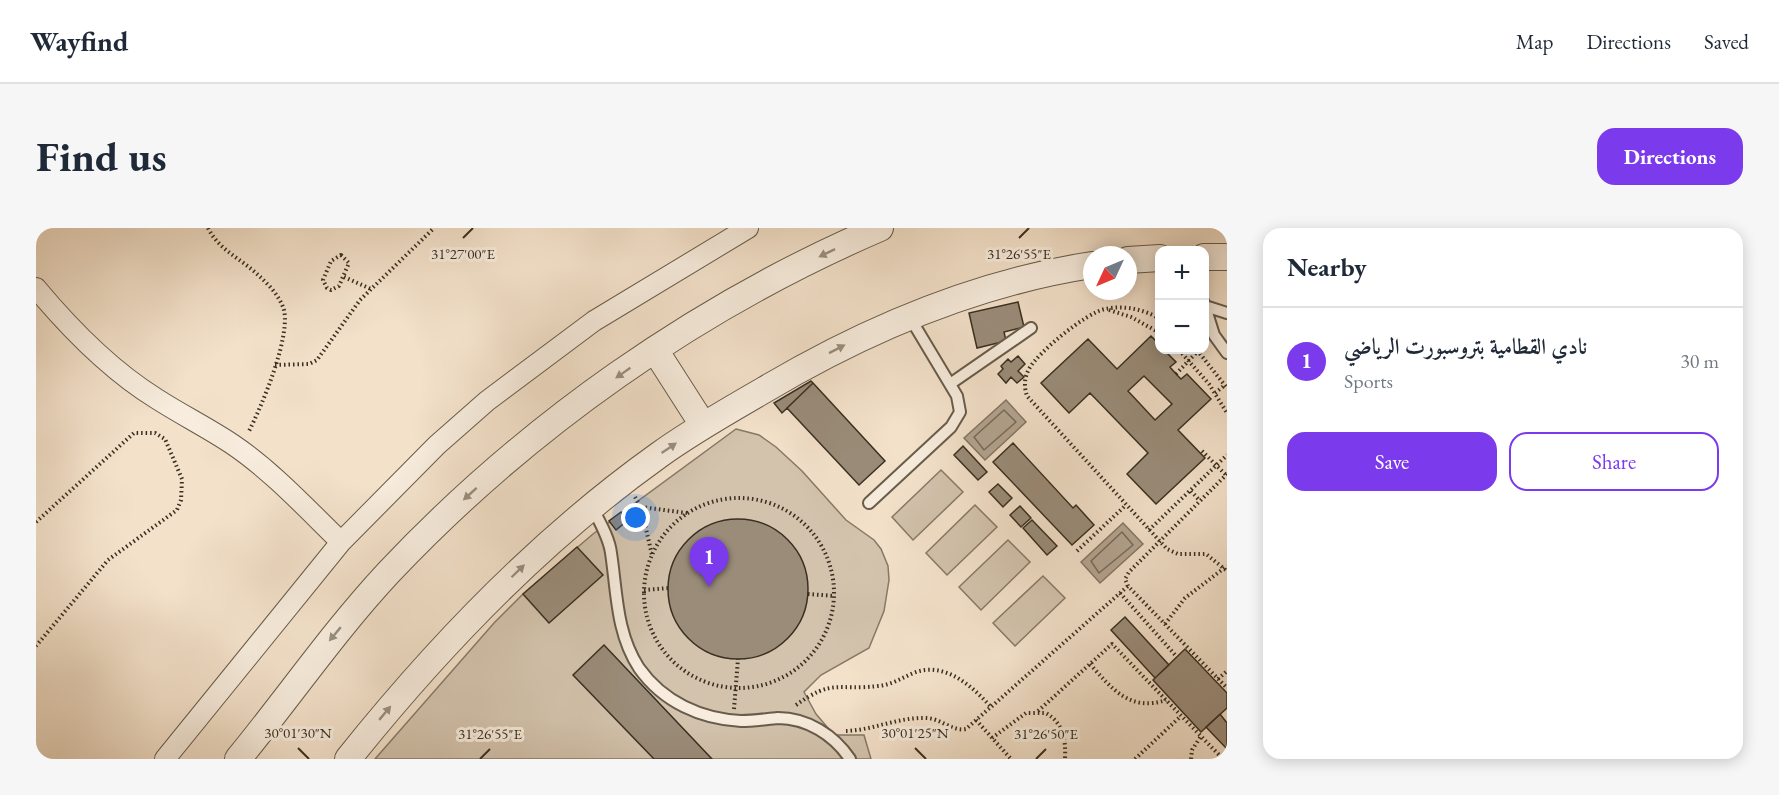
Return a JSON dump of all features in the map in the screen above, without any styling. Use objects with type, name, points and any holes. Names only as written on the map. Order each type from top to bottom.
[{"type":"street","points":[[165,759],[341,542],[437,445],[539,360],[603,315],[748,228]]},
{"type":"street","points":[[238,759],[336,633],[389,573],[453,509],[550,425],[655,351],[786,272],[880,228]]},
{"type":"street","points":[[1209,256],[1227,257]]},
{"type":"street","points":[[1137,259],[1155,258]]},
{"type":"street","points":[[348,759],[433,657],[535,555],[592,507],[703,425],[809,363],[909,316],[1023,279],[1083,267]]},
{"type":"street","points":[[36,288],[89,346],[121,373],[155,398],[240,450],[263,467],[341,542]]},
{"type":"street","points":[[655,351],[703,425]]},
{"type":"lane","points":[[1209,306],[1227,314]]},
{"type":"lane","points":[[869,503],[956,420],[960,404],[909,316]]},
{"type":"lane","points":[[1209,318],[1214,335],[1227,352]]},
{"type":"lane","points":[[950,384],[1031,328]]},
{"type":"lane","points":[[592,507],[608,539],[621,623],[628,646],[639,668],[655,686],[674,701],[696,712],[733,720],[778,718],[807,723],[821,730],[850,759]]},
{"type":"path","points":[[208,228],[228,254],[266,283],[283,306],[284,328],[275,365],[260,410],[240,450]]},
{"type":"path","points":[[275,365],[309,364],[317,360],[371,289],[434,228]]},
{"type":"path","points":[[341,255],[349,263],[344,277],[336,289],[327,288],[324,284],[323,280],[335,256],[341,255]]},
{"type":"path","points":[[344,277],[371,289]]},
{"type":"path","points":[[1155,317],[1130,308],[1104,309],[1081,319],[1032,364],[1025,379],[1024,388],[1031,404],[1160,542],[1178,554],[1210,555],[1226,568],[1185,598],[1165,624]]},
{"type":"path","points":[[1104,309],[1131,317],[1155,330]]},
{"type":"path","points":[[1183,354],[1215,393],[1227,413]]},
{"type":"path","points":[[1176,375],[1195,354]]},
{"type":"path","points":[[1201,354],[1226,386],[1215,393]]},
{"type":"path","points":[[36,522],[134,433],[156,433],[165,438],[180,469],[183,490],[177,510],[108,560],[36,646]]},
{"type":"path","points":[[1203,451],[1227,475],[1127,575],[1128,586],[1227,688]]},
{"type":"path","points":[[1149,531],[1227,455]]},
{"type":"path","points":[[1191,491],[1200,501]]},
{"type":"path","points":[[744,498],[758,500],[786,510],[798,518],[818,540],[831,567],[835,596],[825,636],[804,663],[776,681],[736,688],[707,682],[681,668],[670,658],[653,634],[646,612],[644,590],[652,555],[666,531],[687,513],[714,501],[744,498]]},
{"type":"path","points":[[1077,551],[1126,505]]},
{"type":"path","points":[[652,555],[641,507],[687,513]]},
{"type":"path","points":[[821,730],[861,730],[896,721],[928,718],[962,730],[1128,586]]},
{"type":"path","points":[[644,590],[669,588]]},
{"type":"path","points":[[1120,593],[1177,657]]},
{"type":"path","points":[[808,594],[835,596]]},
{"type":"path","points":[[992,738],[1026,713],[1038,711],[1112,644],[1223,759]]},
{"type":"path","points":[[733,720],[738,658]]},
{"type":"path","points":[[1090,664],[1112,689],[1125,699],[1144,704],[1166,700]]},
{"type":"path","points":[[778,718],[822,688],[839,685],[878,686],[926,670],[944,672],[962,680],[991,707]]},
{"type":"path","points":[[1218,679],[1227,671]]},
{"type":"path","points":[[1038,711],[1054,718],[1060,726],[1064,736],[1065,759]]},
{"type":"path","points":[[1135,759],[1181,716]]},
{"type":"path","points":[[976,720],[1011,759]]},
{"type":"path","points":[[1191,759],[1192,750],[1201,736]]},
{"type":"shaded area","points":[[736,429],[759,435],[776,447],[802,471],[846,520],[874,540],[881,549],[888,566],[889,580],[884,611],[869,648],[821,675],[804,692],[816,714],[834,735],[864,735],[871,759],[375,759],[494,623],[523,594],[593,534]]},
{"type":"shaded area","points":[[941,470],[963,492],[913,540],[892,517]]},
{"type":"shaded area","points":[[975,505],[997,527],[947,575],[926,553]]},
{"type":"shaded area","points":[[1008,540],[1030,562],[981,610],[959,587]]},
{"type":"shaded area","points":[[1043,576],[1065,598],[1015,646],[993,623]]},
{"type":"water","points":[[1006,400],[1026,422],[985,460],[964,438]]},
{"type":"water","points":[[1123,523],[1143,544],[1100,583],[1081,562]]},
{"type":"building","points":[[1018,302],[1024,327],[1004,332],[1006,341],[977,348],[969,313]]},
{"type":"building","points":[[1151,336],[1155,340],[1155,354],[1168,354],[1176,362],[1170,367],[1176,374],[1181,379],[1187,374],[1211,399],[1178,430],[1205,458],[1156,504],[1127,474],[1148,453],[1090,393],[1069,413],[1041,383],[1088,339],[1117,369]],"holes":[[[1144,376],[1172,404],[1155,420],[1128,391]]]},
{"type":"building","points":[[1018,356],[1025,364],[1018,371],[1024,377],[1017,383],[1011,377],[1006,383],[998,374],[1003,369],[1001,366],[1008,359],[1011,362]]},
{"type":"building","points":[[811,381],[813,383],[782,413],[774,403]]},
{"type":"building","points":[[813,383],[885,461],[859,485],[787,408]]},
{"type":"building","points":[[1013,443],[1073,508],[1076,505],[1094,525],[1072,545],[993,462]]},
{"type":"building","points":[[963,446],[987,472],[978,480],[954,455]]},
{"type":"building","points":[[998,484],[1012,498],[1003,507],[989,492]]},
{"type":"building","points":[[1020,506],[1031,518],[1021,527],[1010,515]]},
{"type":"building","points":[[621,512],[627,521],[616,530],[609,521]]},
{"type":"building","points":[[738,519],[765,525],[777,531],[787,540],[796,550],[802,562],[808,589],[802,616],[796,628],[787,638],[777,647],[765,653],[738,659],[711,653],[699,647],[689,638],[680,628],[674,616],[668,589],[674,562],[680,550],[689,540],[699,531],[711,525]]},
{"type":"building","points":[[1032,520],[1057,546],[1047,555],[1023,528]]},
{"type":"building","points":[[577,547],[603,575],[549,623],[523,594]]},
{"type":"building","points":[[1125,617],[1169,665],[1155,678],[1111,630]]},
{"type":"building","points":[[604,645],[712,759],[654,759],[573,675]]},
{"type":"building","points":[[1185,649],[1227,693],[1227,708],[1201,732],[1153,680]]},
{"type":"building","points":[[1220,714],[1227,723],[1227,749],[1206,727]]},
{"type":"place","name":"نادي القطامية بتروسبورت الرياضي","points":[[709,587]]}]
